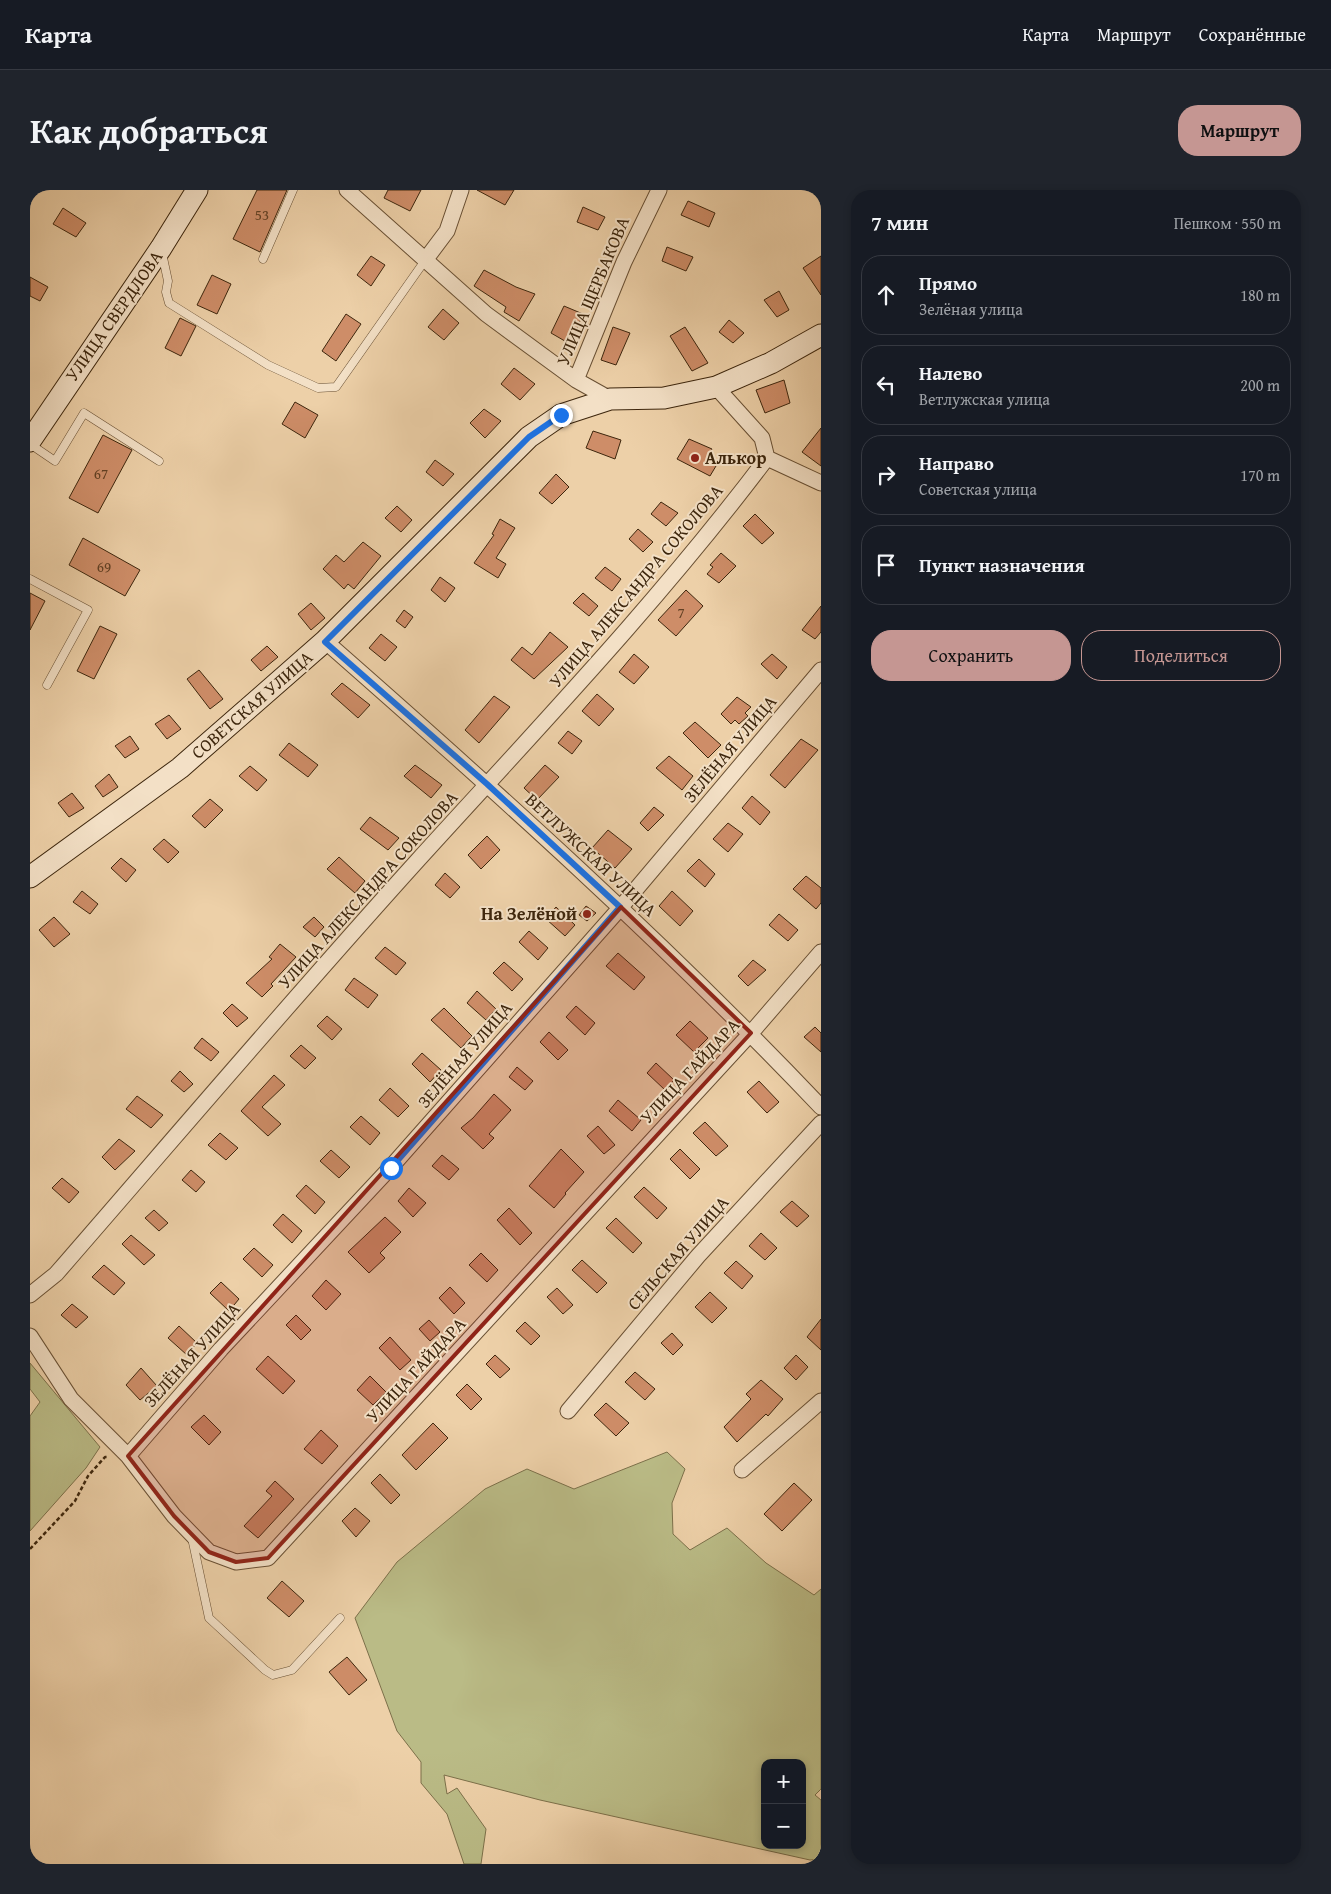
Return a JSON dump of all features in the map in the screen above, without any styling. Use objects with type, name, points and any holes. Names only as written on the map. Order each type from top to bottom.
[{"type":"street","name":"УЛИЦА СВЕРДЛОВА","points":[[30,442],[161,248],[197,190]]},
{"type":"street","points":[[347,190],[486,314],[576,380],[610,398]]},
{"type":"street","points":[[426,259],[447,231],[461,190]]},
{"type":"street","name":"УЛИЦА ЩЕРБАКОВА","points":[[576,380],[624,262],[659,190]]},
{"type":"street","name":"СОВЕТСКАЯ УЛИЦА","points":[[30,876],[180,768],[325,642],[529,437],[561,415],[610,398],[664,398],[716,387],[771,363],[821,335]]},
{"type":"street","points":[[716,387],[762,438],[767,458],[821,483]]},
{"type":"street","name":"УЛИЦА АЛЕКСАНДРА СОКОЛОВА","points":[[30,1295],[56,1274],[387,895],[595,666],[723,515],[767,458]]},
{"type":"street","name":"ВЕТЛУЖСКАЯ УЛИЦА","points":[[325,642],[487,784],[620,907],[751,1033],[821,1107]]},
{"type":"street","name":"ЗЕЛЁНАЯ УЛИЦА","points":[[128,1456],[221,1349],[391,1168],[620,907],[821,670]]},
{"type":"street","name":"УЛИЦА ГАЙДАРА","points":[[30,1336],[71,1399],[128,1456],[174,1516],[210,1552],[236,1562],[268,1558],[751,1033],[821,952]]},
{"type":"street","name":"СЕЛЬСКАЯ УЛИЦА","points":[[568,1411],[698,1256],[821,1123]]},
{"type":"street","points":[[742,1470],[821,1401]]},
{"type":"lane","points":[[264,259],[293,190]]},
{"type":"lane","points":[[161,248],[168,281],[166,292],[169,302],[268,365],[318,388],[336,387],[426,259]]},
{"type":"lane","points":[[30,442],[55,461],[84,413],[159,460]]},
{"type":"lane","points":[[30,579],[88,610],[47,685]]},
{"type":"lane","points":[[191,1533],[209,1618],[265,1670],[274,1675],[292,1670],[340,1618]]},
{"type":"path","points":[[30,1549],[75,1502],[88,1476],[105,1457],[128,1456]]},
{"type":"highlighted area","points":[[621,907],[751,1033],[268,1558],[236,1562],[209,1552],[174,1516],[128,1456]]},
{"type":"green space","points":[[30,1363],[100,1447],[86,1468],[30,1531],[30,1416],[40,1402],[30,1389]]},
{"type":"green space","points":[[667,1452],[685,1469],[672,1503],[673,1534],[690,1550],[727,1528],[766,1563],[814,1595],[821,1589],[821,1789],[815,1795],[821,1800],[821,1859],[810,1860],[540,1800],[444,1775],[447,1794],[457,1788],[486,1829],[481,1864],[464,1864],[447,1814],[421,1783],[421,1762],[397,1731],[355,1618],[397,1562],[485,1489],[527,1469],[574,1489]]},
{"type":"building","points":[[257,190],[287,190],[260,252],[233,239]]},
{"type":"building","points":[[388,190],[421,190],[410,211],[384,198]]},
{"type":"building","points":[[477,190],[514,190],[505,205]]},
{"type":"building","points":[[688,201],[715,213],[709,227],[681,215]]},
{"type":"building","points":[[583,207],[605,217],[598,230],[577,222]]},
{"type":"building","points":[[63,208],[86,223],[76,237],[53,224]]},
{"type":"building","points":[[667,247],[693,257],[686,271],[662,261]]},
{"type":"building","points":[[371,256],[385,265],[371,286],[357,275]]},
{"type":"building","points":[[821,256],[821,295],[803,268]]},
{"type":"building","points":[[484,270],[516,287],[535,294],[519,321],[504,312],[506,307],[474,286]]},
{"type":"building","points":[[212,275],[231,284],[217,314],[197,305]]},
{"type":"building","points":[[30,277],[48,287],[40,301],[30,296]]},
{"type":"building","points":[[779,291],[789,310],[777,317],[764,300]]},
{"type":"building","points":[[564,306],[583,314],[570,344],[551,333]]},
{"type":"building","points":[[443,309],[459,323],[444,340],[428,327]]},
{"type":"building","points":[[346,314],[361,324],[336,361],[322,351]]},
{"type":"building","points":[[180,318],[196,326],[181,356],[165,348]]},
{"type":"building","points":[[729,320],[744,333],[733,343],[719,332]]},
{"type":"building","points":[[613,327],[630,333],[616,365],[601,360]]},
{"type":"building","points":[[685,327],[708,363],[692,371],[670,336]]},
{"type":"building","points":[[514,368],[535,384],[520,400],[501,384]]},
{"type":"building","points":[[784,380],[790,403],[765,413],[756,390]]},
{"type":"building","points":[[295,402],[318,415],[305,438],[282,424]]},
{"type":"building","points":[[484,409],[501,421],[485,438],[470,423]]},
{"type":"building","points":[[821,428],[821,466],[802,452]]},
{"type":"building","points":[[593,431],[621,440],[615,459],[586,448]]},
{"type":"building","points":[[103,435],[132,450],[98,513],[69,498]]},
{"type":"building","name":"Алькор","points":[[689,439],[712,449],[708,456],[719,461],[710,476],[677,459]]},
{"type":"building","points":[[435,460],[454,474],[443,486],[426,472]]},
{"type":"building","points":[[556,474],[569,487],[552,504],[539,493]]},
{"type":"building","points":[[661,502],[678,513],[666,526],[651,514]]},
{"type":"building","points":[[397,506],[412,520],[401,532],[385,518]]},
{"type":"building","points":[[755,514],[774,533],[762,544],[743,526]]},
{"type":"building","points":[[500,519],[515,528],[496,558],[506,564],[498,578],[474,563],[494,535],[492,534]]},
{"type":"building","points":[[638,529],[653,542],[643,552],[629,539]]},
{"type":"building","points":[[83,538],[140,570],[125,596],[69,565]]},
{"type":"building","points":[[363,542],[381,556],[354,589],[348,584],[344,589],[323,569],[336,555],[344,562]]},
{"type":"building","points":[[721,553],[736,566],[719,583],[707,574],[713,567],[710,565]]},
{"type":"building","points":[[605,567],[621,579],[612,591],[595,578]]},
{"type":"building","points":[[440,577],[455,588],[445,602],[431,590]]},
{"type":"building","points":[[686,590],[703,606],[676,636],[658,620]]},
{"type":"building","points":[[30,593],[45,601],[30,630]]},
{"type":"building","points":[[583,593],[598,606],[589,616],[573,603]]},
{"type":"building","points":[[311,603],[325,618],[311,630],[298,614]]},
{"type":"building","points":[[821,606],[821,632],[815,639],[802,630]]},
{"type":"building","points":[[404,610],[413,617],[405,628],[396,621]]},
{"type":"building","points":[[100,626],[117,634],[94,679],[77,671]]},
{"type":"building","points":[[550,632],[568,647],[534,679],[511,660],[522,647],[532,655]]},
{"type":"building","points":[[381,634],[397,647],[385,661],[369,648]]},
{"type":"building","points":[[267,646],[278,657],[261,671],[251,660]]},
{"type":"building","points":[[634,654],[649,667],[634,684],[619,672]]},
{"type":"building","points":[[772,654],[787,667],[777,679],[761,664]]},
{"type":"building","points":[[199,670],[223,699],[210,709],[187,679]]},
{"type":"building","points":[[342,683],[370,705],[358,718],[331,694]]},
{"type":"building","points":[[597,694],[614,709],[599,726],[582,711]]},
{"type":"building","points":[[494,696],[510,707],[479,743],[465,730]]},
{"type":"building","points":[[737,697],[751,707],[745,713],[748,716],[739,724],[735,720],[731,724],[721,714]]},
{"type":"building","points":[[169,715],[181,729],[167,739],[155,724]]},
{"type":"building","points":[[695,722],[721,745],[708,758],[683,733]]},
{"type":"building","points":[[568,731],[582,741],[572,754],[558,743]]},
{"type":"building","points":[[130,736],[139,749],[125,758],[115,746]]},
{"type":"building","points":[[801,739],[818,750],[785,788],[770,775]]},
{"type":"building","points":[[289,743],[318,765],[308,777],[279,755]]},
{"type":"building","points":[[669,756],[693,776],[682,790],[656,768]]},
{"type":"building","points":[[415,765],[442,785],[431,798],[404,776]]},
{"type":"building","points":[[545,765],[559,777],[537,800],[524,788]]},
{"type":"building","points":[[250,766],[267,780],[257,791],[239,776]]},
{"type":"building","points":[[109,774],[118,787],[103,797],[95,786]]},
{"type":"building","points":[[72,793],[84,808],[69,817],[58,803]]},
{"type":"building","points":[[752,796],[770,812],[760,825],[742,808]]},
{"type":"building","points":[[210,799],[223,810],[205,828],[192,816]]},
{"type":"building","points":[[654,807],[664,815],[648,831],[640,823]]},
{"type":"building","points":[[370,817],[399,838],[388,850],[360,829]]},
{"type":"building","points":[[728,823],[743,834],[728,852],[713,839]]},
{"type":"building","points":[[608,830],[632,849],[615,868],[592,848]]},
{"type":"building","points":[[487,836],[500,850],[481,869],[468,855]]},
{"type":"building","points":[[164,839],[179,852],[168,863],[153,849]]},
{"type":"building","points":[[339,857],[365,881],[355,893],[327,869]]},
{"type":"building","points":[[121,858],[136,870],[126,882],[111,868]]},
{"type":"building","points":[[699,859],[715,874],[705,887],[687,871]]},
{"type":"building","points":[[445,873],[460,887],[450,898],[435,885]]},
{"type":"building","points":[[806,876],[821,888],[821,903],[816,909],[793,889]]},
{"type":"building","points":[[82,891],[98,904],[90,914],[73,902]]},
{"type":"building","points":[[672,891],[693,911],[680,926],[659,906]]},
{"type":"building","name":"На Зелёной","points":[[586,906],[596,913],[587,921],[579,915]]},
{"type":"building","points":[[556,907],[575,925],[565,936],[546,919]]},
{"type":"building","points":[[779,914],[798,930],[788,941],[769,925]]},
{"type":"building","points":[[54,917],[70,934],[54,947],[39,930]]},
{"type":"building","points":[[314,917],[324,927],[315,937],[303,927]]},
{"type":"building","points":[[529,931],[548,948],[538,960],[519,942]]},
{"type":"building","points":[[280,944],[296,957],[271,984],[273,986],[262,997],[246,983],[272,959],[269,957]]},
{"type":"building","points":[[385,947],[406,963],[396,975],[375,958]]},
{"type":"building","points":[[618,953],[645,977],[634,990],[606,966]]},
{"type":"building","points":[[753,960],[766,970],[748,986],[738,976]]},
{"type":"building","points":[[504,962],[523,979],[512,991],[493,973]]},
{"type":"building","points":[[354,978],[378,995],[368,1008],[345,990]]},
{"type":"building","points":[[477,991],[496,1009],[486,1020],[467,1003]]},
{"type":"building","points":[[232,1004],[248,1018],[237,1027],[223,1013]]},
{"type":"building","points":[[576,1006],[595,1023],[585,1035],[566,1017]]},
{"type":"building","points":[[444,1008],[472,1036],[461,1048],[431,1020]]},
{"type":"building","points":[[327,1016],[342,1029],[332,1040],[317,1026]]},
{"type":"building","points":[[690,1021],[708,1038],[694,1052],[676,1035]]},
{"type":"building","points":[[815,1027],[821,1033],[821,1052],[804,1037]]},
{"type":"building","points":[[549,1032],[568,1050],[558,1060],[540,1042]]},
{"type":"building","points":[[202,1038],[219,1052],[211,1061],[194,1048]]},
{"type":"building","points":[[301,1045],[316,1058],[305,1069],[290,1056]]},
{"type":"building","points":[[422,1053],[441,1070],[430,1082],[412,1064]]},
{"type":"building","points":[[656,1063],[674,1080],[665,1090],[647,1073]]},
{"type":"building","points":[[517,1067],[533,1081],[525,1090],[509,1077]]},
{"type":"building","points":[[180,1071],[193,1084],[184,1092],[171,1081]]},
{"type":"building","points":[[274,1075],[285,1085],[262,1107],[281,1124],[268,1136],[241,1111]]},
{"type":"building","points":[[759,1081],[779,1102],[767,1113],[747,1092]]},
{"type":"building","points":[[390,1088],[409,1106],[398,1117],[379,1100]]},
{"type":"building","points":[[494,1094],[511,1110],[489,1134],[494,1138],[483,1149],[461,1128],[473,1118]]},
{"type":"building","points":[[137,1096],[163,1115],[151,1128],[126,1109]]},
{"type":"building","points":[[618,1100],[641,1120],[632,1131],[609,1111]]},
{"type":"building","points":[[361,1116],[380,1133],[370,1145],[350,1127]]},
{"type":"building","points":[[705,1122],[728,1146],[716,1156],[693,1133]]},
{"type":"building","points":[[598,1126],[615,1145],[604,1154],[587,1136]]},
{"type":"building","points":[[220,1133],[238,1148],[226,1160],[208,1145]]},
{"type":"building","points":[[119,1139],[135,1151],[115,1170],[102,1157]]},
{"type":"building","points":[[561,1149],[584,1172],[554,1208],[529,1186]]},
{"type":"building","points":[[680,1149],[700,1169],[690,1179],[670,1159]]},
{"type":"building","points":[[331,1150],[350,1167],[339,1178],[320,1161]]},
{"type":"building","points":[[442,1155],[459,1169],[449,1180],[432,1166]]},
{"type":"building","points":[[191,1170],[205,1182],[196,1192],[182,1180]]},
{"type":"building","points":[[62,1178],[79,1192],[69,1203],[52,1188]]},
{"type":"building","points":[[306,1185],[325,1202],[315,1214],[296,1196]]},
{"type":"building","points":[[644,1187],[667,1208],[657,1219],[634,1197]]},
{"type":"building","points":[[409,1188],[426,1203],[413,1217],[398,1201]]},
{"type":"building","points":[[792,1201],[809,1216],[797,1227],[780,1212]]},
{"type":"building","points":[[509,1208],[532,1233],[520,1245],[497,1220]]},
{"type":"building","points":[[154,1210],[168,1223],[159,1231],[145,1218]]},
{"type":"building","points":[[283,1214],[302,1231],[292,1243],[273,1225]]},
{"type":"building","points":[[385,1217],[401,1232],[380,1253],[385,1258],[369,1273],[348,1252]]},
{"type":"building","points":[[616,1218],[642,1243],[633,1253],[606,1228]]},
{"type":"building","points":[[761,1233],[777,1248],[765,1260],[749,1246]]},
{"type":"building","points":[[131,1235],[155,1255],[144,1265],[122,1244]]},
{"type":"building","points":[[254,1248],[273,1265],[262,1277],[243,1259]]},
{"type":"building","points":[[481,1253],[498,1270],[487,1282],[469,1265]]},
{"type":"building","points":[[582,1260],[607,1283],[597,1293],[572,1270]]},
{"type":"building","points":[[736,1261],[753,1276],[742,1289],[724,1273]]},
{"type":"building","points":[[104,1265],[125,1283],[114,1295],[92,1277]]},
{"type":"building","points":[[326,1280],[341,1294],[326,1310],[312,1296]]},
{"type":"building","points":[[221,1282],[239,1299],[229,1311],[210,1293]]},
{"type":"building","points":[[450,1287],[465,1303],[454,1314],[439,1298]]},
{"type":"building","points":[[557,1288],[573,1305],[563,1314],[547,1297]]},
{"type":"building","points":[[710,1292],[727,1308],[712,1323],[695,1307]]},
{"type":"building","points":[[72,1304],[88,1317],[76,1328],[61,1315]]},
{"type":"building","points":[[296,1315],[311,1330],[301,1340],[286,1325]]},
{"type":"building","points":[[821,1319],[821,1350],[807,1337]]},
{"type":"building","points":[[429,1320],[440,1332],[430,1341],[419,1329]]},
{"type":"building","points":[[525,1322],[540,1336],[531,1345],[516,1331]]},
{"type":"building","points":[[179,1326],[197,1343],[187,1355],[168,1338]]},
{"type":"building","points":[[672,1333],[683,1345],[673,1355],[661,1343]]},
{"type":"building","points":[[390,1337],[411,1360],[400,1370],[379,1348]]},
{"type":"building","points":[[495,1355],[510,1369],[500,1378],[486,1364]]},
{"type":"building","points":[[796,1355],[808,1367],[796,1380],[784,1368]]},
{"type":"building","points":[[268,1356],[295,1381],[283,1394],[256,1369]]},
{"type":"building","points":[[141,1368],[157,1386],[140,1400],[126,1385]]},
{"type":"building","points":[[635,1372],[655,1389],[645,1400],[625,1382]]},
{"type":"building","points":[[370,1376],[386,1392],[373,1405],[357,1390]]},
{"type":"building","points":[[761,1380],[783,1399],[768,1416],[766,1414],[737,1442],[724,1427],[751,1399],[746,1394]]},
{"type":"building","points":[[467,1384],[482,1399],[471,1410],[456,1395]]},
{"type":"building","points":[[606,1403],[629,1423],[616,1436],[594,1415]]},
{"type":"building","points":[[204,1415],[221,1432],[209,1445],[191,1427]]},
{"type":"building","points":[[433,1423],[448,1438],[416,1470],[402,1455]]},
{"type":"building","points":[[321,1430],[338,1446],[322,1464],[304,1449]]},
{"type":"building","points":[[380,1474],[400,1495],[391,1504],[371,1483]]},
{"type":"building","points":[[275,1481],[294,1499],[258,1538],[244,1526],[272,1496],[266,1491]]},
{"type":"building","points":[[794,1483],[812,1500],[782,1531],[764,1514]]},
{"type":"building","points":[[355,1508],[370,1521],[356,1537],[342,1521]]},
{"type":"building","points":[[282,1581],[304,1601],[289,1617],[267,1598]]},
{"type":"building","points":[[347,1657],[367,1680],[349,1695],[329,1672]]},
{"type":"place","name":"Алькор","points":[[695,458]]},
{"type":"place","name":"На Зелёной","points":[[587,914]]},
{"type":"route","points":[[391,1168],[620,907],[487,784],[325,642],[529,437],[561,415]]}]
